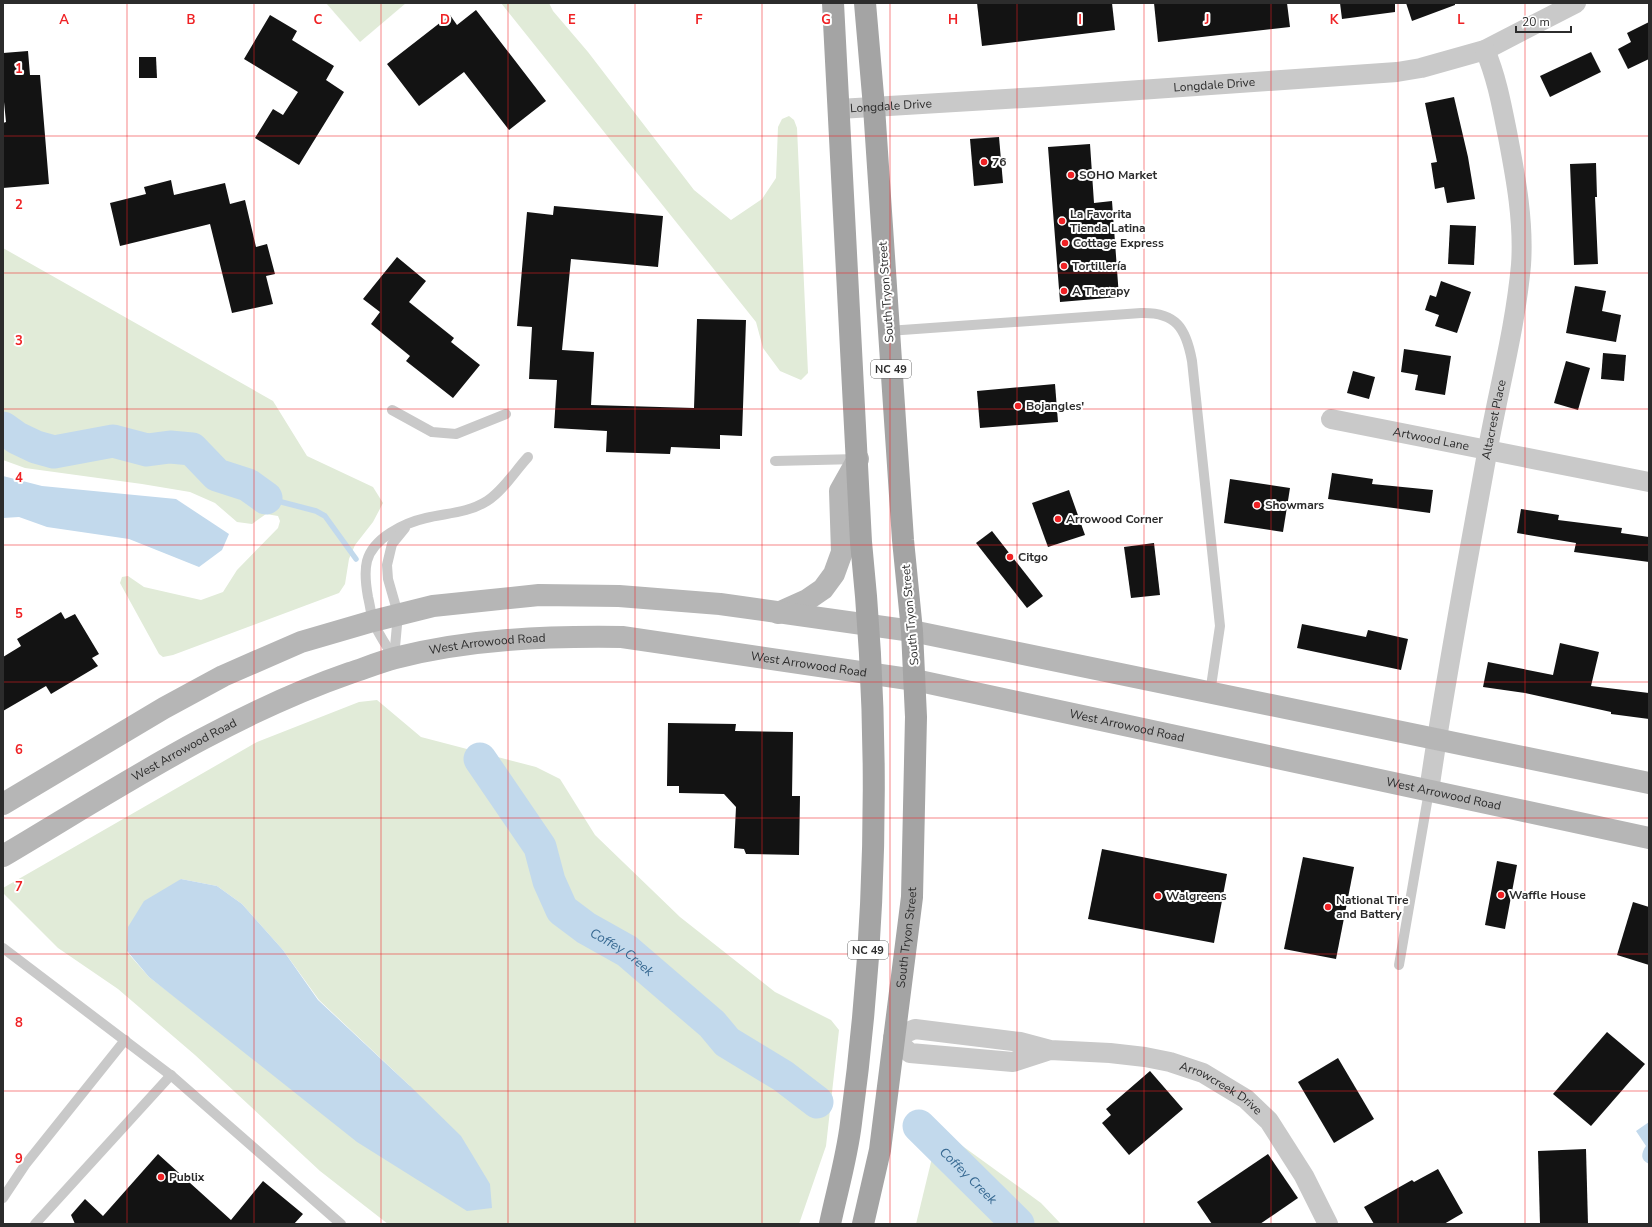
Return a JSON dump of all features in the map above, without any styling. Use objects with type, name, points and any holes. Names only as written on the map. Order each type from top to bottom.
[{"type":"main road","name":"NC 49","points":[[832,1215],[851,1124],[866,988],[873,855],[873,715],[869,626],[861,542],[858,459],[833,3]]},
{"type":"main road","name":"South Tryon Street","points":[[863,1224],[880,1150],[893,1038],[908,938],[913,891],[915,680],[903,540],[874,107],[865,3]]},
{"type":"main road","points":[[778,613],[806,600],[823,589],[834,574],[842,552],[840,491],[858,459]]},
{"type":"main road","points":[[3,804],[164,708],[223,676],[301,642],[398,614],[465,602],[539,595],[619,596],[712,603],[912,631],[1649,783]]},
{"type":"main road","name":"West Arrowood Road","points":[[3,856],[186,748],[243,717],[316,685],[394,658],[479,642],[578,636],[622,637],[915,680],[1281,757],[1429,792],[1649,838]]},
{"type":"street","name":"Longdale Drive","points":[[839,109],[1397,72],[1421,68],[1485,50],[1576,3]]},
{"type":"street","name":"Altacrest Place","points":[[1429,792],[1436,740],[1488,450],[1514,316],[1521,264],[1522,223],[1515,175],[1499,92],[1485,50]]},
{"type":"street","name":"Artwood Lane","points":[[1331,419],[1649,482]]},
{"type":"street","name":"Arrowcreek Drive","points":[[893,1038],[910,1053],[1013,1062],[1050,1050],[1110,1052],[1170,1062],[1202,1073],[1246,1099],[1269,1121],[1304,1176],[1328,1224]]},
{"type":"lane","points":[[888,331],[1141,313],[1158,313],[1172,319],[1183,332],[1189,346],[1192,361],[1219,619],[1219,633],[1210,693]]},
{"type":"lane","points":[[392,410],[432,432],[456,434],[506,414]]},
{"type":"lane","points":[[394,658],[373,621],[366,578],[367,561],[373,549],[381,539],[398,528],[424,518],[470,510],[488,501],[500,490],[528,457]]},
{"type":"lane","points":[[775,461],[858,459]]},
{"type":"lane","points":[[394,658],[398,614],[388,579],[387,564],[392,544],[409,524]]},
{"type":"lane","points":[[1399,965],[1429,792]]},
{"type":"lane","points":[[3,948],[171,1075],[340,1224]]},
{"type":"lane","points":[[3,1198],[25,1164],[125,1040]]},
{"type":"lane","points":[[35,1224],[171,1075]]},
{"type":"lane","points":[[823,1224],[832,1215]]},
{"type":"green space","points":[[326,3],[406,3],[360,42]]},
{"type":"green space","points":[[501,3],[549,3],[553,11],[588,52],[694,190],[731,220],[762,199],[776,178],[778,127],[782,119],[789,116],[794,120],[797,128],[808,373],[801,380],[780,371],[763,348],[756,322]]},
{"type":"green space","points":[[3,248],[273,401],[307,456],[373,487],[383,503],[373,522],[355,545],[349,559],[345,584],[339,593],[173,655],[163,657],[159,654],[120,583],[122,577],[128,576],[144,587],[201,600],[223,592],[237,570],[278,528],[280,521],[278,516],[266,514],[252,524],[237,522],[215,503],[190,492],[25,468],[3,460]]},
{"type":"green space","points":[[377,700],[421,737],[536,767],[560,779],[595,835],[680,917],[775,992],[831,1020],[839,1030],[826,1146],[799,1224],[388,1224],[320,1171],[195,1055],[118,989],[58,948],[3,893],[3,888],[257,742],[359,702]],"holes":[[[181,879],[217,886],[242,904],[283,950],[319,1000],[410,1086],[179,1000],[149,977],[127,952]]]},
{"type":"green space","points":[[939,1129],[1041,1203],[1061,1224],[916,1224]]},
{"type":"water","points":[[3,476],[42,486],[176,499],[229,534],[222,550],[199,567],[129,539],[47,527],[19,517],[3,518]]},
{"type":"water","points":[[181,879],[217,886],[242,904],[283,950],[318,1000],[461,1136],[490,1184],[492,1208],[467,1211],[357,1142],[149,977],[127,951],[128,927],[144,901]]},
{"type":"water","points":[[1649,1122],[1649,1164],[1642,1156],[1646,1146],[1636,1131]]},
{"type":"building","points":[[977,3],[1112,3],[1115,30],[982,46]]},
{"type":"building","points":[[1154,3],[1287,3],[1290,27],[1158,42]]},
{"type":"building","points":[[1340,3],[1395,3],[1395,12],[1342,19]]},
{"type":"building","points":[[1406,3],[1455,3],[1455,5],[1412,21]]},
{"type":"building","points":[[476,10],[546,101],[509,130],[464,72],[419,106],[387,64],[450,15],[457,25]]},
{"type":"building","points":[[270,15],[297,31],[292,40],[334,66],[326,80],[344,92],[299,165],[255,138],[273,109],[283,115],[298,92],[244,59]]},
{"type":"building","points":[[1649,22],[1649,59],[1628,69],[1618,49],[1631,42],[1627,33]]},
{"type":"building","points":[[28,51],[30,75],[40,75],[49,184],[3,188],[3,123],[6,122],[3,92],[3,53]]},
{"type":"building","points":[[1591,52],[1601,72],[1550,97],[1540,76]]},
{"type":"building","points":[[139,57],[156,57],[157,78],[139,78]]},
{"type":"building","points":[[1454,97],[1468,157],[1475,199],[1447,203],[1444,187],[1435,189],[1431,163],[1437,162],[1425,103]]},
{"type":"building","points":[[999,137],[1003,183],[974,186],[970,139]]},
{"type":"building","points":[[1090,144],[1094,203],[1112,201],[1119,297],[1060,302],[1048,147]]},
{"type":"building","points":[[1596,163],[1597,197],[1595,197],[1598,264],[1574,265],[1570,164]]},
{"type":"building","points":[[171,180],[174,195],[225,183],[230,204],[245,200],[256,247],[267,244],[275,274],[266,276],[273,304],[232,313],[210,224],[120,246],[110,203],[146,194],[144,187]]},
{"type":"building","points":[[554,206],[663,216],[658,267],[571,259],[562,350],[594,352],[591,405],[694,408],[697,319],[746,320],[742,436],[720,435],[720,449],[671,447],[670,454],[606,452],[607,431],[554,428],[557,380],[529,379],[532,327],[517,326],[527,212],[553,215]]},
{"type":"building","points":[[1450,225],[1476,226],[1474,265],[1448,264]]},
{"type":"building","points":[[397,257],[426,281],[409,302],[454,338],[451,342],[480,365],[453,398],[406,361],[410,356],[371,324],[380,312],[363,299]]},
{"type":"building","points":[[1441,281],[1471,292],[1457,333],[1435,326],[1439,315],[1425,310],[1430,295],[1436,297]]},
{"type":"building","points":[[1575,286],[1606,291],[1602,311],[1621,315],[1616,342],[1566,333]]},
{"type":"building","points":[[1404,349],[1451,356],[1445,395],[1415,390],[1418,375],[1401,372]]},
{"type":"building","points":[[1603,353],[1626,355],[1624,381],[1601,379]]},
{"type":"building","points":[[1566,361],[1590,368],[1578,410],[1554,403]]},
{"type":"building","points":[[1353,371],[1375,377],[1369,399],[1347,393]]},
{"type":"building","name":"Bojangles'","points":[[1055,384],[1058,422],[980,428],[977,391]]},
{"type":"building","points":[[1332,473],[1373,479],[1372,484],[1433,490],[1430,513],[1328,499]]},
{"type":"building","name":"Showmars","points":[[1230,479],[1290,488],[1283,532],[1224,523]]},
{"type":"building","name":"Arrowood Corner","points":[[1069,490],[1085,535],[1048,547],[1032,503]]},
{"type":"building","points":[[1521,509],[1559,515],[1558,520],[1622,528],[1621,533],[1649,537],[1649,562],[1574,552],[1576,543],[1517,533]]},
{"type":"building","points":[[992,531],[1043,596],[1027,608],[976,543]]},
{"type":"building","points":[[1154,543],[1160,595],[1131,598],[1124,547]]},
{"type":"building","points":[[61,612],[65,619],[75,614],[99,654],[92,658],[98,666],[51,694],[46,686],[3,711],[3,657],[21,646],[17,639]]},
{"type":"building","points":[[1302,624],[1366,637],[1368,630],[1408,639],[1401,670],[1297,648]]},
{"type":"building","points":[[1560,643],[1599,652],[1591,686],[1649,693],[1649,719],[1611,714],[1611,712],[1525,693],[1483,687],[1488,662],[1553,675]]},
{"type":"building","points":[[668,723],[736,724],[735,731],[793,732],[792,796],[800,796],[799,855],[746,854],[744,849],[734,848],[736,807],[724,794],[679,793],[679,786],[667,786]]},
{"type":"building","points":[[1102,849],[1227,874],[1214,943],[1088,919]]},
{"type":"building","points":[[1303,857],[1354,867],[1336,959],[1284,949]]},
{"type":"building","name":"Waffle House","points":[[1497,861],[1517,865],[1505,929],[1485,925]]},
{"type":"building","points":[[1633,902],[1649,907],[1649,965],[1617,955]]},
{"type":"building","points":[[1607,1032],[1645,1064],[1591,1126],[1553,1094]]},
{"type":"building","points":[[1338,1058],[1374,1119],[1334,1143],[1298,1082]]},
{"type":"building","points":[[1150,1071],[1183,1109],[1129,1155],[1102,1123],[1111,1115],[1106,1109]]},
{"type":"building","points":[[1586,1149],[1588,1224],[1540,1224],[1538,1151]]},
{"type":"building","name":"Publix","points":[[158,1154],[231,1220],[263,1181],[303,1214],[294,1224],[75,1224],[71,1215],[85,1199],[103,1216]]},
{"type":"building","points":[[1268,1154],[1298,1198],[1260,1224],[1212,1224],[1197,1202]]},
{"type":"building","points":[[1438,1169],[1463,1213],[1444,1224],[1374,1224],[1364,1207],[1412,1180],[1414,1182]]},
{"type":"waterway","name":"Coffey Creek","points":[[3,428],[17,438],[36,447],[54,452],[113,441],[147,450],[170,447],[192,449],[217,475],[248,485],[266,498]]},
{"type":"waterway","name":"Coffey Creek","points":[[266,498],[316,511],[325,516],[356,559]]},
{"type":"waterway","name":"Coffey Creek","points":[[480,759],[540,847],[549,881],[562,910],[586,928],[627,951],[712,1024],[727,1042],[783,1076],[817,1102]]},
{"type":"waterway","name":"Coffey Creek","points":[[919,1126],[1018,1224]]},
{"type":"place","name":"76","points":[[984,162]]},
{"type":"place","name":"SOHO Market","points":[[1071,175]]},
{"type":"place","name":"La Favorita Tienda Latina","points":[[1062,221]]},
{"type":"place","name":"Cottage Express","points":[[1065,243]]},
{"type":"place","name":"Tortillería","points":[[1064,266]]},
{"type":"place","name":"A Therapy","points":[[1064,291]]},
{"type":"place","name":"Bojangles'","points":[[1018,406]]},
{"type":"place","name":"Showmars","points":[[1257,505]]},
{"type":"place","name":"Arrowood Corner","points":[[1058,519]]},
{"type":"place","name":"Citgo","points":[[1010,557]]},
{"type":"place","name":"Waffle House","points":[[1501,895]]},
{"type":"place","name":"Walgreens","points":[[1158,896]]},
{"type":"place","name":"National Tire and Battery","points":[[1328,907]]},
{"type":"place","name":"Publix","points":[[161,1177]]}]
